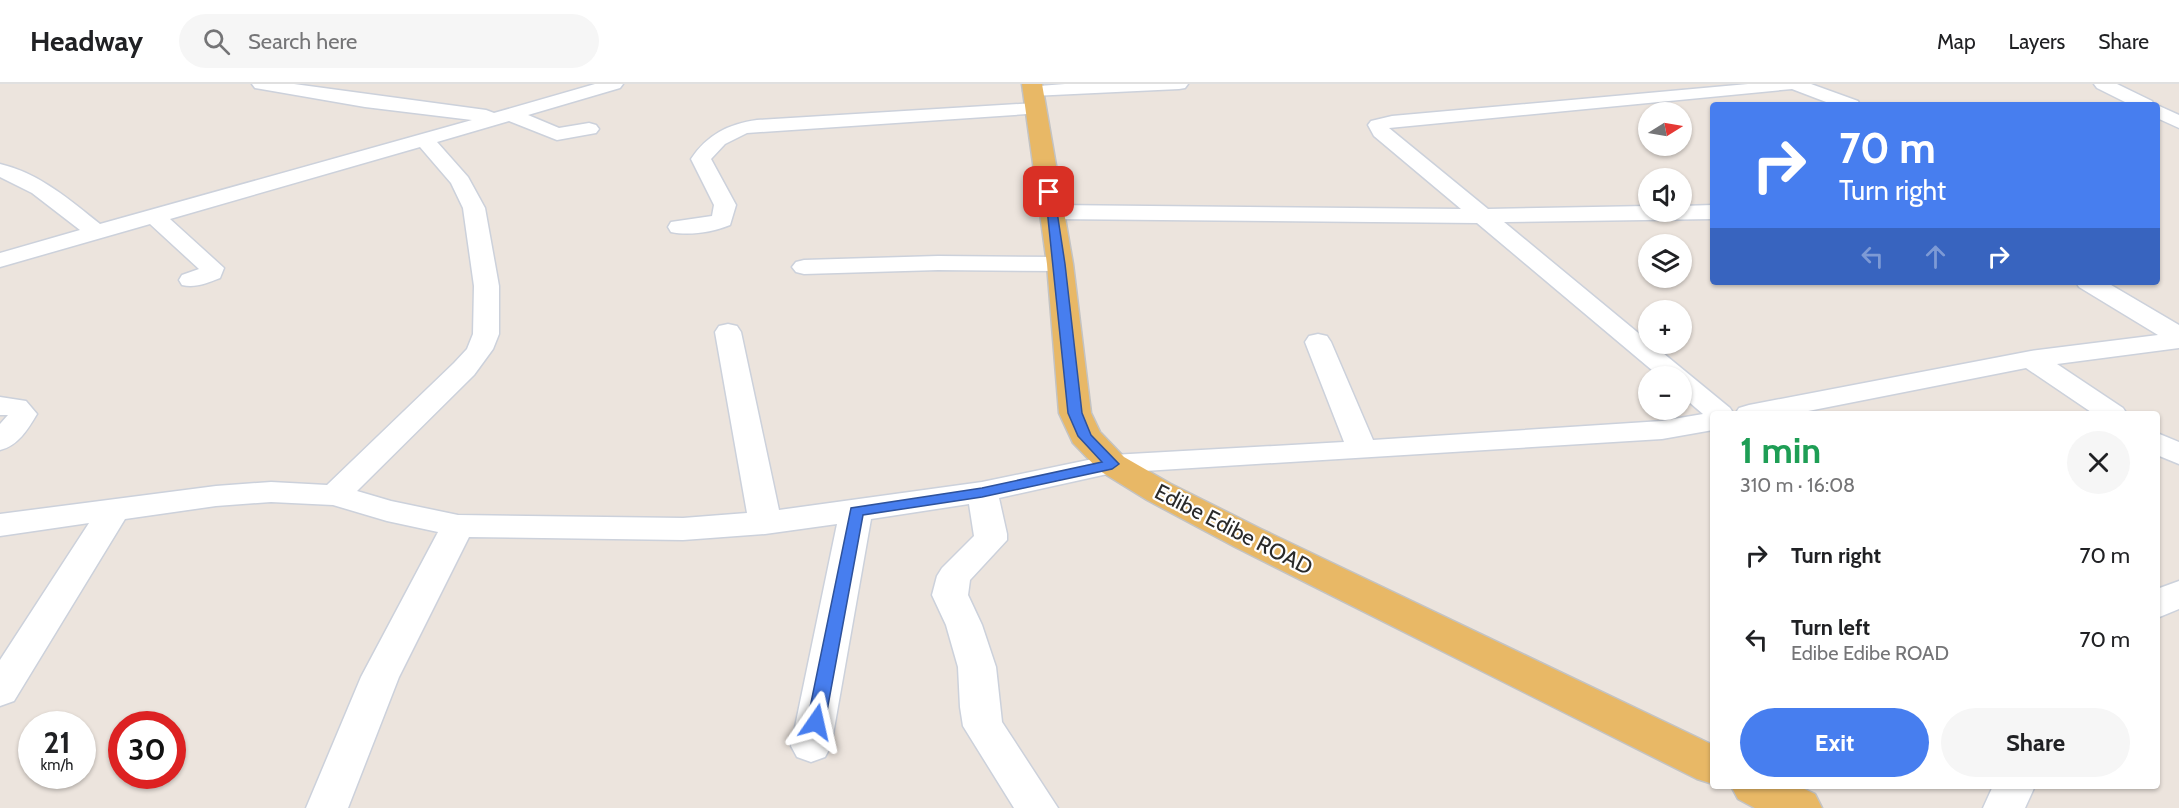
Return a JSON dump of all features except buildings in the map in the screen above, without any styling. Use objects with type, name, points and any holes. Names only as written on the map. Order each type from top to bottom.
[{"type":"main road","name":"Edibe Edibe ROAD","points":[[1033,95],[1060,264],[1075,413],[1085,436],[1112,464],[1158,492],[1248,538],[1710,765]]},
{"type":"main road","points":[[1760,789],[1799,808]]},
{"type":"street","points":[[261,84],[366,101],[502,116],[557,134],[590,129]]},
{"type":"street","points":[[0,260],[614,84]]},
{"type":"street","points":[[680,227],[713,224],[722,220],[725,205],[701,159],[705,151],[734,130],[1033,95],[1179,84]]},
{"type":"street","points":[[1663,366],[1381,132],[1378,125],[1793,84],[1843,102]]},
{"type":"street","points":[[2103,84],[2139,102]]},
{"type":"street","points":[[2160,112],[2179,122]]},
{"type":"street","points":[[335,495],[464,369],[478,353],[486,336],[489,306],[472,200],[453,171],[424,140]]},
{"type":"street","points":[[0,170],[14,174],[53,198],[97,233]]},
{"type":"street","points":[[1052,212],[1484,216],[1710,212]]},
{"type":"street","points":[[155,217],[212,268],[211,273],[191,280]]},
{"type":"street","points":[[804,267],[938,263],[1060,264]]},
{"type":"street","points":[[2093,285],[2179,338]]},
{"type":"street","points":[[728,332],[765,523]]},
{"type":"street","points":[[1764,411],[2031,359],[2179,338]]},
{"type":"street","points":[[1318,342],[1362,450]]},
{"type":"street","points":[[2031,359],[2109,411]]},
{"type":"street","points":[[1692,390],[1716,411]]},
{"type":"street","points":[[0,406],[16,407],[23,414],[17,424],[0,441]]},
{"type":"street","points":[[0,525],[115,509],[271,492],[335,495],[387,511],[458,526],[682,528],[765,523],[982,492],[1112,464],[1662,430],[1710,422]]},
{"type":"street","points":[[2160,444],[2179,455]]},
{"type":"street","points":[[982,492],[992,534],[990,540],[954,576],[950,595],[968,635],[977,667],[979,707],[983,726],[1036,808]]},
{"type":"street","points":[[0,691],[115,509]]},
{"type":"street","points":[[811,746],[856,511]]},
{"type":"street","points":[[327,808],[380,677],[458,526]]},
{"type":"street","points":[[2160,603],[2179,593]]},
{"type":"street","points":[[2004,808],[2013,789]]},
{"type":"route","points":[[816,722],[856,511],[982,492],[1112,464],[1085,436],[1075,413],[1060,264],[1049,192]]}]
